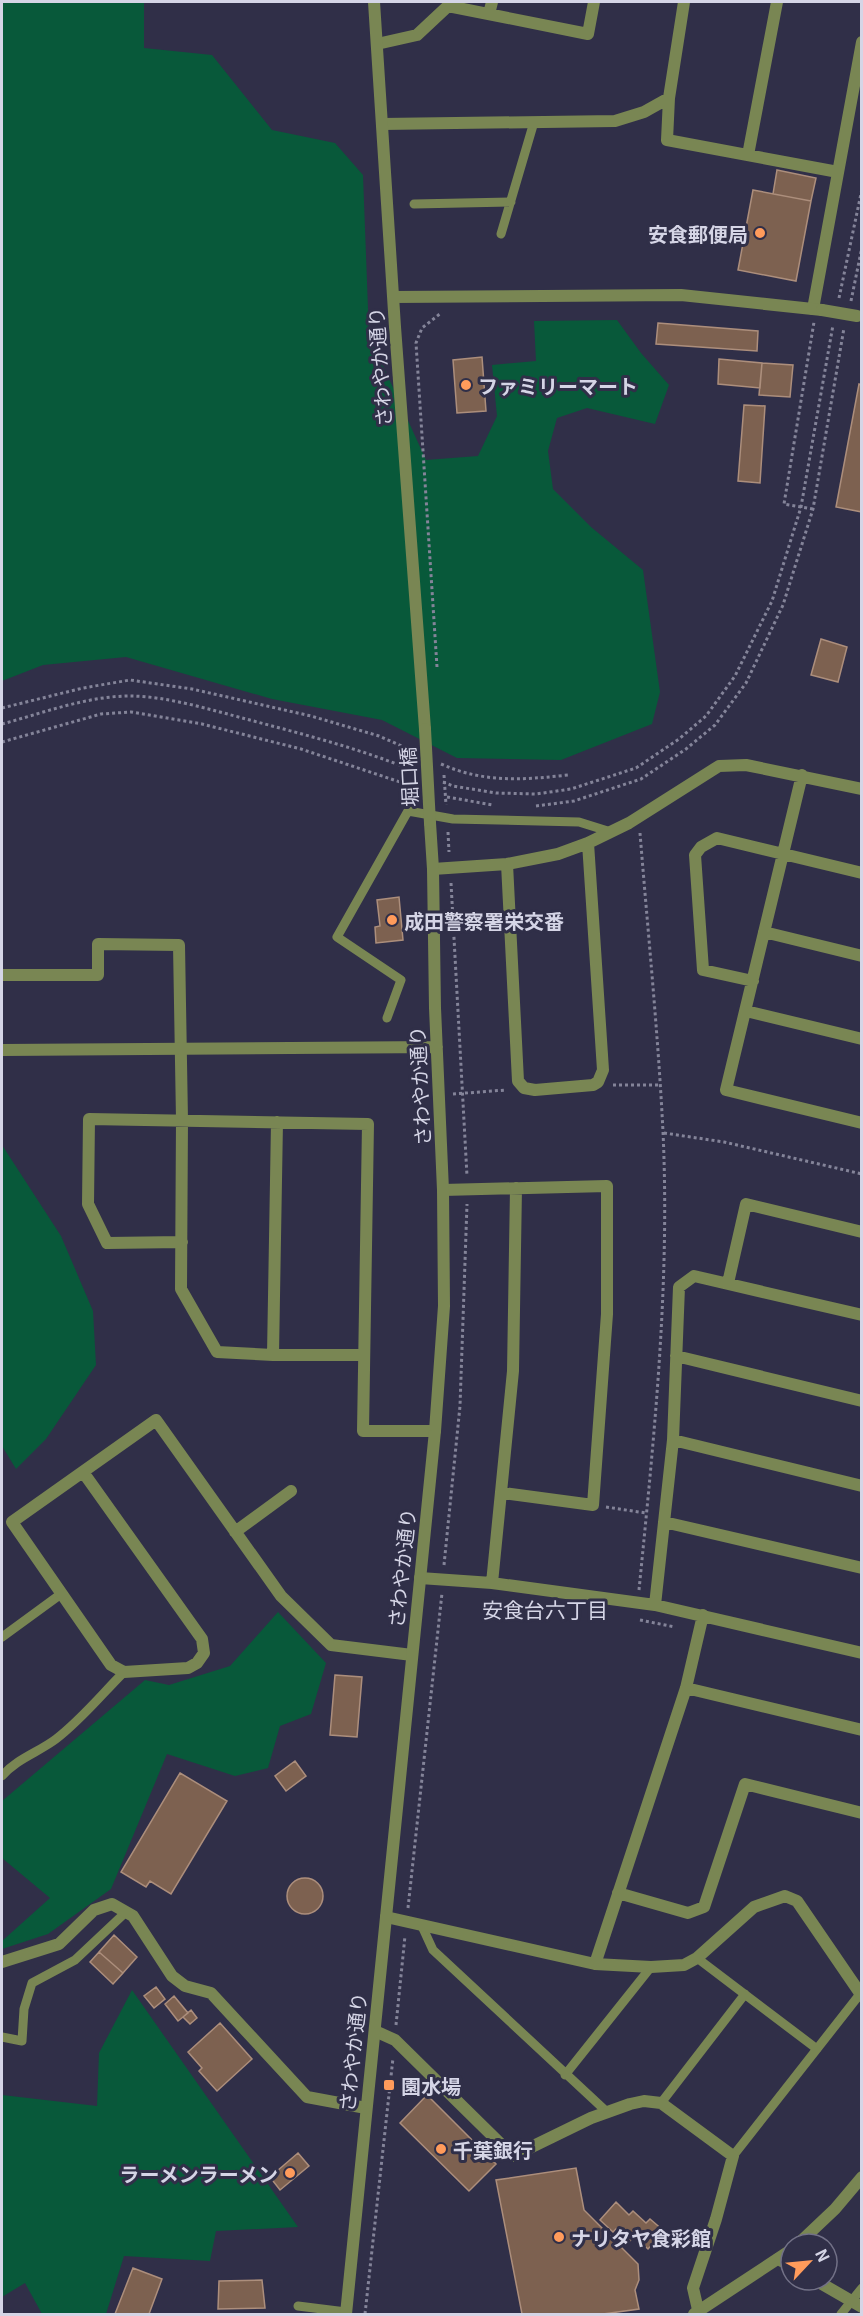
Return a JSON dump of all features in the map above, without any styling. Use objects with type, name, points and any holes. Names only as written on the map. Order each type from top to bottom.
[{"type":"street","name":"さわやか通り","points":[[374,2],[425,729]]},
{"type":"street","points":[[377,44],[417,35],[448,6],[490,8],[588,34],[594,2]]},
{"type":"street","points":[[684,2],[669,98],[667,140],[838,172]]},
{"type":"street","points":[[748,155],[777,2]]},
{"type":"street","points":[[818,310],[838,172],[861,42]]},
{"type":"street","points":[[382,124],[615,121],[644,112],[669,98]]},
{"type":"street","points":[[393,297],[681,295],[859,316]]},
{"type":"street","name":"堀口橋","points":[[425,729],[430,823]]},
{"type":"street","points":[[433,869],[507,864],[558,854],[611,832],[647,812],[718,766],[746,765],[861,789]]},
{"type":"street","points":[[802,775],[726,1090],[861,1123]]},
{"type":"street","name":"さわやか通り","points":[[346,2313],[435,1431],[444,1306],[443,1190],[430,823]]},
{"type":"street","points":[[753,981],[703,970],[695,855],[701,847],[717,838],[861,873]]},
{"type":"street","points":[[507,864],[518,1081],[524,1088],[535,1090],[593,1086],[598,1082],[603,1070],[588,843]]},
{"type":"street","points":[[764,932],[861,956]]},
{"type":"street","points":[[2,975],[98,975],[98,944],[179,945],[182,1120],[181,1289],[216,1352],[273,1355],[364,1355]]},
{"type":"street","points":[[746,1011],[861,1039]]},
{"type":"street","points":[[2,1050],[437,1047]]},
{"type":"street","points":[[182,1242],[107,1243],[88,1204],[90,1119],[368,1124],[363,1431],[435,1431]]},
{"type":"street","points":[[273,1355],[277,1122]]},
{"type":"street","points":[[443,1190],[607,1186],[607,1314],[593,1505],[502,1493]]},
{"type":"street","points":[[492,1583],[513,1371],[516,1188]]},
{"type":"street","points":[[728,1283],[747,1204],[861,1232]]},
{"type":"street","points":[[655,1605],[673,1440],[679,1287],[694,1276],[861,1315]]},
{"type":"street","points":[[676,1356],[861,1401]]},
{"type":"street","points":[[83,1472],[202,1639],[204,1653],[197,1663],[188,1668],[124,1672],[111,1665],[12,1522],[156,1420],[281,1596],[331,1646],[412,1655]]},
{"type":"street","points":[[673,1440],[861,1486]]},
{"type":"street","points":[[235,1532],[291,1491]]},
{"type":"street","points":[[664,1522],[861,1568]]},
{"type":"street","points":[[420,1578],[492,1583],[655,1605],[861,1653]]},
{"type":"street","points":[[595,1964],[686,1688],[703,1615]]},
{"type":"street","points":[[686,1688],[861,1730]]},
{"type":"street","points":[[618,1893],[688,1913],[704,1907],[745,1784],[861,1813]]},
{"type":"street","points":[[386,1917],[595,1964],[651,1967],[684,1965],[697,1958],[754,1907],[784,1896],[796,1901],[861,1995]]},
{"type":"street","points":[[2,1962],[59,1944],[94,1910],[112,1904],[133,1916],[172,1976],[184,1986],[211,1993],[307,2097],[366,2108]]},
{"type":"street","points":[[375,2031],[395,2040],[513,2156],[591,2118],[644,2101],[661,2103],[733,2156],[716,2219],[693,2288],[697,2314],[778,2259]]},
{"type":"street","points":[[811,2232],[835,2209],[861,2177]]},
{"type":"street","points":[[835,2292],[856,2304]]},
{"type":"lane","points":[[501,234],[534,122]]},
{"type":"lane","points":[[414,204],[511,201]]},
{"type":"lane","points":[[387,1018],[401,980],[337,937],[408,811],[453,819],[579,822],[611,832]]},
{"type":"lane","points":[[2,1637],[61,1594]]},
{"type":"lane","points":[[2,1776],[8,1769],[55,1740],[73,1725],[124,1672]]},
{"type":"lane","points":[[2,2037],[22,2041],[24,2008],[32,1983],[75,1960],[126,1912]]},
{"type":"lane","points":[[422,1926],[433,1950],[607,2112]]},
{"type":"lane","points":[[697,1958],[817,2049]]},
{"type":"lane","points":[[565,2075],[651,1967]]},
{"type":"lane","points":[[661,2103],[745,1994]]},
{"type":"lane","points":[[733,2156],[861,1995]]},
{"type":"lane","points":[[841,2314],[856,2304],[861,2288]]},
{"type":"lane","points":[[298,2306],[346,2313]]},
{"type":"path","points":[[838,302],[861,189]]},
{"type":"path","points":[[850,304],[861,248]]},
{"type":"path","points":[[813,509],[784,504],[818,310]]},
{"type":"path","points":[[442,782],[496,793],[536,794],[571,789],[636,768],[679,739],[706,717],[735,676],[772,601],[801,507],[833,322]]},
{"type":"path","points":[[526,806],[574,801],[641,779],[686,749],[715,725],[746,683],[783,605],[813,509],[845,325]]},
{"type":"path","points":[[2,708],[83,688],[130,680],[192,689],[311,716],[378,736],[417,753]]},
{"type":"path","points":[[2,724],[91,700],[131,696],[194,705],[306,735],[381,758],[422,774]]},
{"type":"path","points":[[2,742],[102,714],[131,712],[202,724],[301,749],[416,787]]},
{"type":"path","points":[[437,762],[456,771],[498,780],[568,775]]},
{"type":"path","points":[[438,794],[495,805]]},
{"type":"path","points":[[593,1086],[659,1085]]},
{"type":"path","points":[[440,1095],[524,1088]]},
{"type":"path","points":[[663,1133],[724,1142],[861,1174]]},
{"type":"path","points":[[593,1505],[646,1512]]},
{"type":"green space","points":[[2,2],[144,2],[144,48],[212,55],[272,130],[335,143],[363,175],[369,335],[426,460],[478,456],[497,416],[492,365],[536,361],[534,321],[617,320],[641,353],[669,385],[655,424],[587,408],[557,418],[548,451],[553,489],[591,527],[643,570],[660,692],[652,724],[561,760],[457,758],[382,720],[272,699],[126,657],[43,665],[2,681]]},
{"type":"green space","points":[[2,1145],[61,1236],[93,1311],[96,1365],[46,1439],[16,1469],[2,1446]]},
{"type":"green space","points":[[278,1612],[326,1663],[311,1714],[280,1726],[268,1768],[235,1776],[167,1754],[111,1889],[48,1934],[2,1949],[2,1941],[50,1898],[2,1858],[2,1801],[145,1680],[169,1685],[230,1666]]},
{"type":"green space","points":[[132,1990],[298,2227],[216,2231],[210,2261],[124,2256],[106,2314],[42,2314],[25,2283],[2,2297],[2,2095],[97,2106],[99,2053]]},
{"type":"building","points":[[777,170],[816,178],[811,201],[773,194]]},
{"type":"building","points":[[753,190],[811,201],[796,281],[738,270]]},
{"type":"building","points":[[658,323],[758,331],[757,351],[656,344]]},
{"type":"building","points":[[482,357],[486,411],[457,413],[453,360]]},
{"type":"building","points":[[719,359],[762,363],[760,388],[718,384]]},
{"type":"building","points":[[762,363],[793,365],[790,397],[759,395]]},
{"type":"building","points":[[859,384],[862,385],[862,512],[836,507]]},
{"type":"building","points":[[744,405],[765,406],[760,483],[738,481]]},
{"type":"building","points":[[821,639],[847,647],[838,682],[811,675]]},
{"type":"building","points":[[399,897],[403,940],[376,943],[375,927],[380,926],[377,900]]},
{"type":"building","points":[[335,1675],[362,1677],[357,1737],[330,1735]]},
{"type":"building","points":[[295,1761],[306,1776],[286,1791],[275,1776]]},
{"type":"building","points":[[180,1773],[227,1801],[171,1894],[150,1881],[146,1887],[121,1872]]},
{"type":"building","points":[[305,1878],[318,1883],[323,1896],[318,1909],[305,1914],[292,1909],[287,1896],[292,1883]]},
{"type":"building","points":[[114,1935],[137,1957],[123,1973],[99,1952]]},
{"type":"building","points":[[99,1952],[123,1973],[113,1984],[90,1962]]},
{"type":"building","points":[[156,1987],[165,1999],[154,2008],[144,1996]]},
{"type":"building","points":[[174,1996],[188,2013],[178,2021],[165,2004]]},
{"type":"building","points":[[191,2010],[197,2018],[190,2024],[183,2017]]},
{"type":"building","points":[[220,2023],[252,2059],[217,2091],[199,2071],[202,2068],[188,2052]]},
{"type":"building","points":[[427,2095],[496,2164],[469,2191],[400,2123]]},
{"type":"building","points":[[298,2153],[309,2166],[280,2190],[270,2177]]},
{"type":"building","name":"ナリタヤ食彩館","points":[[576,2168],[584,2210],[638,2264],[639,2280],[635,2290],[639,2309],[603,2314],[522,2314],[496,2180]]},
{"type":"building","points":[[616,2202],[629,2215],[633,2211],[646,2223],[650,2219],[664,2231],[648,2249],[634,2236],[630,2241],[616,2229],[613,2232],[600,2220]]},
{"type":"building","points":[[133,2268],[162,2279],[149,2314],[115,2314]]},
{"type":"building","points":[[262,2280],[265,2308],[218,2309],[219,2281]]},
{"type":"place","name":"安食郵便局","points":[[760,233]]},
{"type":"place","name":"ファミリーマート","points":[[466,385]]},
{"type":"place","name":"成田警察署栄交番","points":[[392,920]]},
{"type":"place","name":"園水場","points":[[389,2085]]},
{"type":"place","name":"千葉銀行","points":[[441,2149]]},
{"type":"place","name":"ラーメンラーメン","points":[[290,2173]]},
{"type":"place","name":"ナリタヤ食彩館","points":[[559,2237]]},
{"type":"district","name":"安食台六丁目","points":[[545,1609]]}]
